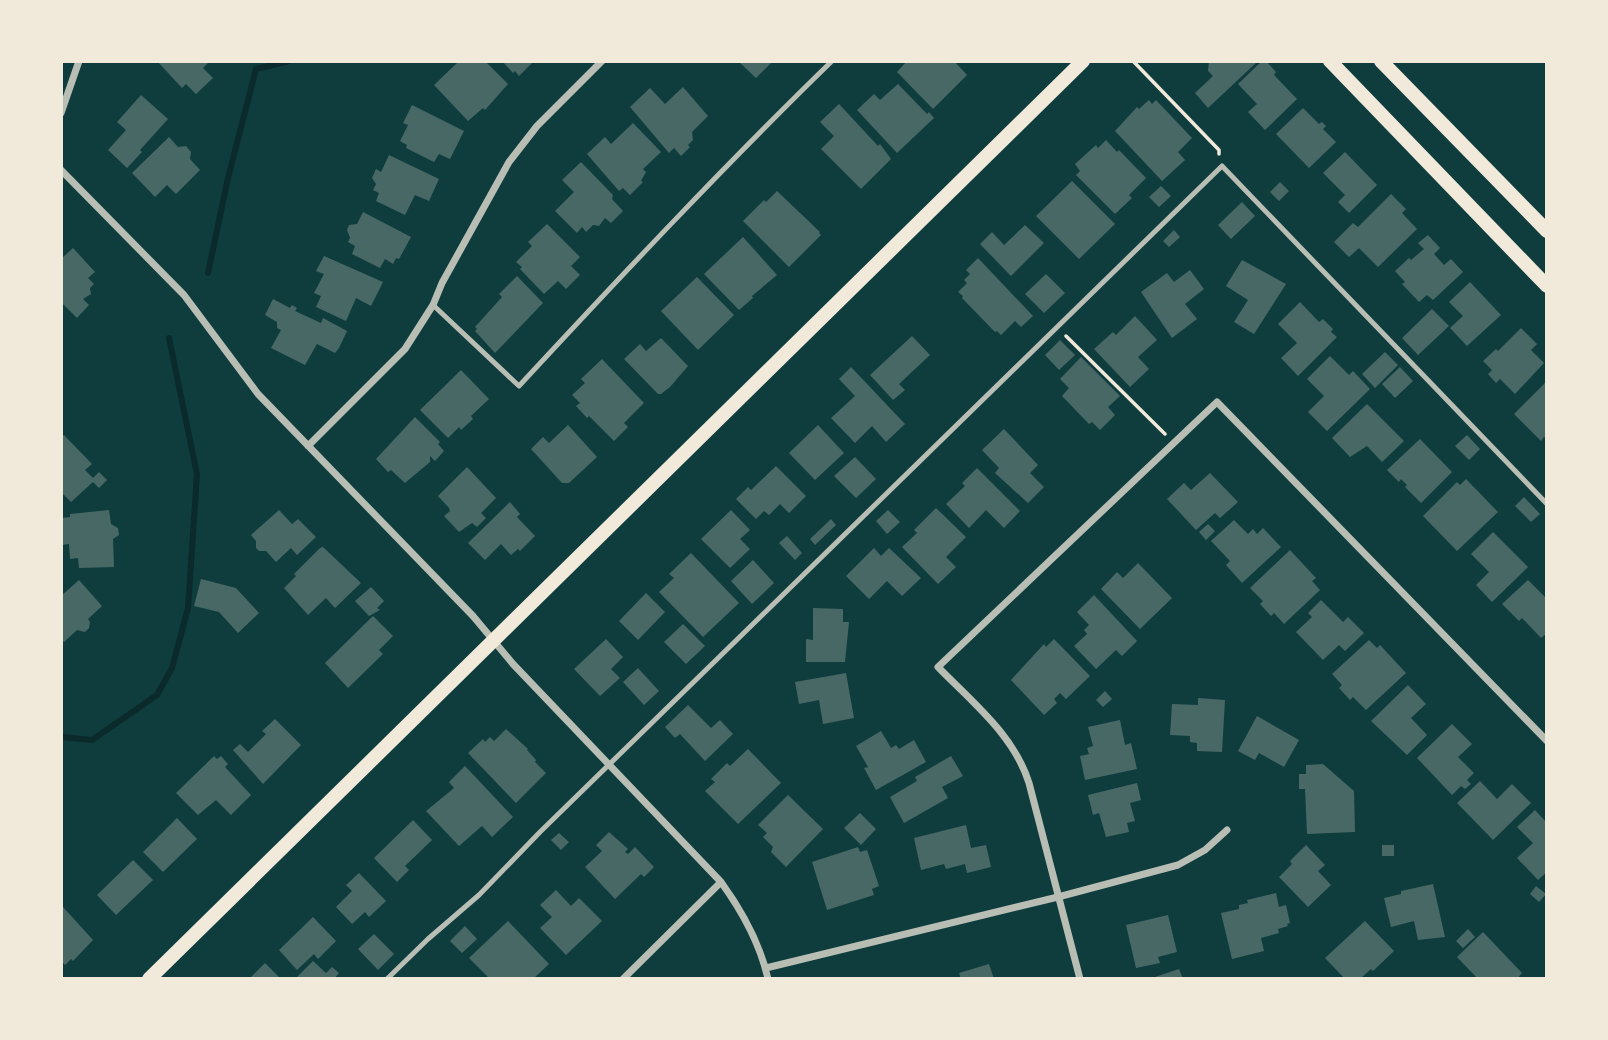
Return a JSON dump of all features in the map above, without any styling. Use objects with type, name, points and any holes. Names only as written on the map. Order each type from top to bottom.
[{"type":"main road","points":[[149,979],[1083,61]]},
{"type":"main road","points":[[1331,61],[1547,286]]},
{"type":"main road","points":[[1381,61],[1547,231]]},
{"type":"street","points":[[61,113],[79,61]]},
{"type":"street","points":[[308,446],[405,349],[433,305],[442,283],[509,162],[537,126],[602,61]]},
{"type":"street","points":[[61,170],[184,295],[242,375],[721,882],[746,921],[768,979]]},
{"type":"street","points":[[1080,979],[1028,783],[1018,755],[1000,732],[938,667],[1217,402],[1547,741]]},
{"type":"street","points":[[766,968],[1178,865],[1205,850],[1227,830]]},
{"type":"street","points":[[623,979],[721,882]]},
{"type":"lane","points":[[433,305],[519,386],[641,254],[832,61]]},
{"type":"lane","points":[[387,979],[479,895],[1222,166],[1547,504]]},
{"type":"path","points":[[1133,61],[1219,150],[1222,166]]},
{"type":"path","points":[[1057,327],[1174,443]]},
{"type":"building","points":[[157,61],[210,61],[203,68],[213,78],[196,94],[186,84],[182,88]]},
{"type":"building","points":[[459,61],[485,61],[508,84],[485,110],[483,108],[468,121],[434,85]]},
{"type":"building","points":[[502,61],[534,61],[519,76]]},
{"type":"building","points":[[738,61],[773,61],[756,78]]},
{"type":"building","points":[[907,61],[954,61],[967,75],[933,109],[897,72]]},
{"type":"building","points":[[1209,61],[1258,61],[1208,108],[1195,93],[1213,76],[1208,71]]},
{"type":"building","points":[[1262,61],[1266,61],[1276,72],[1274,75],[1297,99],[1265,130],[1248,112],[1257,104],[1238,84]]},
{"type":"building","points":[[898,84],[934,118],[897,153],[857,110],[874,94],[880,100]]},
{"type":"building","points":[[683,87],[708,116],[692,132],[693,140],[688,145],[690,147],[681,156],[674,148],[669,153],[630,107],[650,88],[665,104]]},
{"type":"building","points":[[141,95],[168,119],[127,168],[108,150],[126,130],[117,122]]},
{"type":"building","points":[[1149,100],[1152,104],[1156,100],[1192,138],[1178,152],[1185,160],[1162,181],[1115,131],[1137,107],[1139,109]]},
{"type":"building","points":[[839,104],[878,146],[880,144],[891,159],[861,189],[821,149],[834,136],[820,122]]},
{"type":"building","points":[[412,105],[464,131],[450,159],[439,154],[434,162],[406,148],[407,145],[400,141],[408,125],[403,123]]},
{"type":"building","points":[[1303,108],[1319,124],[1322,122],[1326,126],[1323,129],[1336,142],[1309,168],[1276,134]]},
{"type":"building","points":[[633,123],[661,152],[643,169],[646,172],[641,181],[643,182],[630,195],[623,188],[619,191],[587,154],[605,137],[611,144]]},
{"type":"building","points":[[169,137],[178,147],[186,146],[191,152],[190,159],[200,170],[176,194],[167,185],[155,197],[132,173]]},
{"type":"building","points":[[1106,140],[1146,178],[1129,195],[1132,198],[1115,214],[1076,175],[1080,171],[1075,164],[1096,145],[1098,148]]},
{"type":"building","points":[[1345,152],[1377,185],[1349,213],[1338,202],[1345,195],[1323,173]]},
{"type":"building","points":[[389,155],[439,179],[429,201],[415,195],[405,215],[376,201],[379,193],[373,190],[376,184],[372,178],[376,169],[381,172]]},
{"type":"building","points":[[581,162],[613,195],[612,199],[623,211],[611,223],[605,218],[599,226],[593,225],[586,232],[582,227],[577,233],[555,211],[574,192],[562,180]]},
{"type":"building","points":[[1072,181],[1115,224],[1079,259],[1036,216]]},
{"type":"building","points":[[1280,182],[1289,191],[1279,201],[1270,192]]},
{"type":"building","points":[[1161,186],[1171,196],[1159,207],[1149,197]]},
{"type":"building","points":[[777,191],[821,235],[789,267],[743,221]]},
{"type":"building","points":[[1391,194],[1406,209],[1402,213],[1417,229],[1378,267],[1359,248],[1349,257],[1334,242],[1353,223],[1358,227]]},
{"type":"building","points":[[1242,202],[1255,216],[1231,239],[1218,225]]},
{"type":"building","points":[[363,212],[411,237],[399,259],[396,258],[393,264],[385,259],[380,268],[352,254],[355,246],[348,242],[350,238],[347,230],[349,225],[357,224]]},
{"type":"building","points":[[547,224],[580,257],[571,266],[580,275],[566,289],[558,281],[544,294],[516,262],[532,246],[528,242]]},
{"type":"building","points":[[1025,225],[1044,243],[1011,276],[980,244],[992,232],[1004,245]]},
{"type":"building","points":[[1174,230],[1180,237],[1169,247],[1163,241]]},
{"type":"building","points":[[1428,235],[1440,248],[1434,254],[1444,265],[1451,259],[1463,272],[1433,300],[1427,295],[1419,302],[1402,284],[1405,282],[1395,271],[1424,249],[1418,243]]},
{"type":"building","points":[[743,237],[777,275],[739,310],[704,274]]},
{"type":"building","points":[[73,248],[95,272],[88,278],[94,284],[90,288],[91,294],[83,299],[89,305],[77,318],[61,302],[61,259]]},
{"type":"building","points":[[324,256],[383,282],[371,306],[356,298],[346,321],[316,307],[321,296],[314,293],[324,274],[316,271]]},
{"type":"building","points":[[978,258],[1033,316],[1021,327],[1015,321],[1001,335],[995,332],[958,292],[967,283],[964,280],[970,274],[966,270]]},
{"type":"building","points":[[1242,260],[1286,284],[1254,334],[1234,322],[1248,300],[1226,286]]},
{"type":"building","points":[[1190,270],[1204,289],[1185,304],[1197,319],[1172,338],[1141,292],[1167,273],[1174,282]]},
{"type":"building","points":[[1046,274],[1065,293],[1044,313],[1025,294]]},
{"type":"building","points":[[517,276],[543,303],[495,353],[475,331],[475,327],[502,297],[499,294]]},
{"type":"building","points":[[697,277],[734,315],[698,350],[661,311]]},
{"type":"building","points":[[1470,282],[1501,315],[1467,346],[1450,328],[1463,316],[1449,302]]},
{"type":"building","points":[[273,299],[290,308],[292,305],[297,308],[295,311],[321,323],[323,318],[347,331],[335,353],[317,344],[305,365],[271,348],[281,330],[277,328],[277,322],[265,315]]},
{"type":"building","points":[[1300,302],[1319,322],[1323,319],[1337,337],[1298,376],[1281,358],[1297,343],[1278,324]]},
{"type":"building","points":[[1432,309],[1449,326],[1418,355],[1402,338]]},
{"type":"building","points":[[1135,316],[1157,340],[1138,357],[1149,369],[1130,387],[1094,349],[1113,332],[1116,335]]},
{"type":"building","points":[[1521,328],[1537,344],[1531,350],[1544,363],[1515,394],[1500,379],[1496,383],[1488,374],[1492,370],[1483,361],[1496,349],[1498,351]]},
{"type":"building","points":[[912,336],[930,355],[899,384],[905,390],[893,400],[870,375]]},
{"type":"building","points":[[661,338],[688,366],[670,387],[658,394],[624,359],[640,344],[646,351]]},
{"type":"building","points":[[1060,340],[1075,355],[1059,370],[1045,355]]},
{"type":"building","points":[[1385,352],[1398,365],[1375,388],[1362,374]]},
{"type":"building","points":[[1330,356],[1349,375],[1353,371],[1370,389],[1327,431],[1308,412],[1324,396],[1307,379]]},
{"type":"building","points":[[1081,357],[1120,396],[1108,407],[1115,415],[1100,430],[1092,422],[1089,424],[1062,396],[1069,388],[1060,379]]},
{"type":"building","points":[[602,359],[644,403],[624,423],[628,427],[614,441],[576,406],[580,403],[572,395],[585,383],[581,379]]},
{"type":"building","points":[[851,367],[905,424],[886,442],[872,426],[855,443],[831,418],[855,396],[839,379]]},
{"type":"building","points":[[1400,367],[1413,381],[1395,398],[1382,384]]},
{"type":"building","points":[[461,370],[489,399],[471,416],[473,419],[461,430],[459,427],[448,438],[420,410]]},
{"type":"building","points":[[1547,381],[1547,439],[1544,437],[1541,441],[1514,414]]},
{"type":"building","points":[[1367,404],[1404,441],[1382,462],[1367,446],[1350,457],[1332,438]]},
{"type":"building","points":[[415,417],[440,442],[438,444],[444,451],[435,461],[430,456],[430,462],[405,483],[391,470],[388,472],[376,459]]},
{"type":"building","points":[[568,425],[597,457],[569,483],[562,483],[531,449],[543,437],[549,443]]},
{"type":"building","points":[[818,425],[844,453],[815,480],[789,453]]},
{"type":"building","points":[[1004,429],[1038,465],[1030,473],[1044,487],[1028,503],[995,473],[999,468],[982,450]]},
{"type":"building","points":[[64,435],[92,464],[85,470],[93,478],[99,472],[107,480],[99,488],[93,482],[71,502],[61,492],[61,438]]},
{"type":"building","points":[[1467,435],[1480,449],[1469,460],[1455,446]]},
{"type":"building","points":[[1420,439],[1452,472],[1421,503],[1401,479],[1399,482],[1387,470]]},
{"type":"building","points":[[855,457],[876,479],[856,498],[834,476]]},
{"type":"building","points":[[776,466],[806,496],[789,513],[780,504],[769,515],[764,511],[756,519],[736,499],[748,487],[751,490]]},
{"type":"building","points":[[467,467],[496,498],[481,513],[486,518],[477,527],[472,523],[459,532],[444,516],[450,511],[438,496]]},
{"type":"building","points":[[977,468],[1020,511],[1004,528],[986,510],[969,528],[946,504],[965,486],[962,483]]},
{"type":"building","points":[[1210,473],[1238,502],[1220,518],[1215,513],[1196,530],[1167,499],[1184,483],[1191,490]]},
{"type":"building","points":[[1466,479],[1498,512],[1457,551],[1423,516],[1457,482],[1460,485]]},
{"type":"building","points":[[1524,497],[1540,514],[1531,522],[1515,506]]},
{"type":"building","points":[[510,502],[520,514],[517,517],[535,536],[520,551],[518,549],[511,555],[501,544],[485,560],[468,543]]},
{"type":"building","points":[[936,508],[966,537],[946,557],[956,567],[938,584],[902,547],[917,533],[914,530]]},
{"type":"building","points":[[109,510],[111,524],[118,528],[119,535],[113,539],[114,567],[79,568],[78,558],[70,559],[69,544],[62,545],[61,518],[70,517],[70,514]]},
{"type":"building","points":[[279,510],[292,524],[298,519],[316,537],[297,555],[291,548],[276,562],[266,551],[256,548],[256,541],[251,535]]},
{"type":"building","points":[[731,510],[750,530],[740,539],[750,549],[730,568],[701,539]]},
{"type":"building","points":[[888,510],[900,522],[887,534],[876,521]]},
{"type":"building","points":[[831,519],[836,525],[815,545],[810,539]]},
{"type":"building","points":[[1234,520],[1248,534],[1253,529],[1257,534],[1263,528],[1281,547],[1242,583],[1226,565],[1230,561],[1211,541]]},
{"type":"building","points":[[1208,524],[1215,531],[1206,540],[1199,532]]},
{"type":"building","points":[[1493,532],[1528,567],[1492,602],[1476,585],[1489,572],[1471,554]]},
{"type":"building","points":[[787,536],[802,553],[795,560],[779,543]]},
{"type":"building","points":[[323,547],[361,583],[335,608],[326,598],[308,615],[284,588],[296,576],[294,574]]},
{"type":"building","points":[[874,548],[881,556],[889,548],[921,578],[902,596],[887,581],[869,599],[846,576]]},
{"type":"building","points":[[1290,550],[1316,578],[1312,581],[1320,590],[1284,624],[1274,613],[1271,616],[1260,604],[1263,601],[1250,588]]},
{"type":"building","points":[[691,553],[739,603],[703,637],[659,592],[674,578],[669,574]]},
{"type":"building","points":[[753,560],[774,583],[752,604],[731,581]]},
{"type":"building","points":[[1138,563],[1172,598],[1140,629],[1101,589],[1117,572],[1123,578]]},
{"type":"building","points":[[201,579],[236,588],[259,613],[238,633],[219,612],[194,606]]},
{"type":"building","points":[[79,580],[102,606],[88,619],[89,628],[85,632],[77,630],[64,642],[61,639],[61,596]]},
{"type":"building","points":[[1528,580],[1547,599],[1547,633],[1541,638],[1522,618],[1519,621],[1502,604]]},
{"type":"building","points":[[371,587],[384,601],[377,608],[380,610],[369,616],[355,601]]},
{"type":"building","points":[[646,593],[665,612],[638,640],[619,621]]},
{"type":"building","points":[[1094,595],[1137,641],[1122,656],[1116,650],[1096,669],[1074,646],[1087,634],[1084,630],[1089,625],[1077,612]]},
{"type":"building","points":[[1321,600],[1343,622],[1348,617],[1364,633],[1345,651],[1339,645],[1323,660],[1296,632],[1312,617],[1308,613]]},
{"type":"building","points":[[813,608],[843,609],[843,622],[849,622],[845,662],[806,662],[806,639],[813,640]]},
{"type":"building","points":[[373,616],[393,636],[379,650],[383,654],[348,688],[325,663]]},
{"type":"building","points":[[683,624],[705,646],[686,664],[664,642]]},
{"type":"building","points":[[606,639],[623,657],[611,669],[620,678],[600,696],[574,669]]},
{"type":"building","points":[[1054,639],[1090,676],[1066,699],[1060,693],[1054,699],[1057,703],[1044,715],[1011,680],[1044,644],[1046,647]]},
{"type":"building","points":[[1369,640],[1377,648],[1380,645],[1406,673],[1366,710],[1353,697],[1350,700],[1339,688],[1342,685],[1332,674]]},
{"type":"building","points":[[638,668],[659,691],[644,705],[623,682]]},
{"type":"building","points":[[846,673],[854,718],[823,724],[819,700],[799,704],[795,682]]},
{"type":"building","points":[[1408,685],[1426,704],[1411,718],[1427,735],[1407,755],[1371,721]]},
{"type":"building","points":[[1105,691],[1112,699],[1103,707],[1096,700]]},
{"type":"building","points":[[1198,698],[1225,700],[1222,752],[1197,751],[1197,743],[1190,742],[1190,736],[1170,735],[1172,704],[1198,705]]},
{"type":"building","points":[[688,705],[711,728],[720,720],[733,734],[705,761],[680,734],[675,738],[665,727]]},
{"type":"building","points":[[1257,716],[1299,740],[1284,767],[1259,753],[1255,760],[1238,751]]},
{"type":"building","points":[[275,719],[301,745],[263,784],[233,750],[240,744],[248,752],[266,734],[262,731]]},
{"type":"building","points":[[1120,720],[1125,745],[1131,743],[1137,769],[1085,780],[1080,756],[1089,754],[1087,748],[1093,746],[1088,727]]},
{"type":"building","points":[[1452,724],[1472,744],[1458,757],[1474,773],[1467,780],[1471,784],[1465,789],[1461,786],[1452,795],[1417,758]]},
{"type":"building","points":[[506,729],[528,749],[535,762],[546,773],[516,803],[468,753],[483,739],[485,742],[490,737],[494,741]]},
{"type":"building","points":[[881,731],[891,748],[896,745],[899,749],[914,740],[926,762],[876,790],[864,768],[868,767],[856,746]]},
{"type":"building","points":[[748,749],[781,783],[738,824],[705,791],[715,782],[711,779],[727,763],[730,766]]},
{"type":"building","points":[[214,756],[217,759],[221,756],[228,764],[225,767],[251,795],[231,815],[216,800],[198,815],[176,793]]},
{"type":"building","points":[[951,756],[963,776],[942,787],[948,798],[904,823],[890,797],[917,781],[915,777]]},
{"type":"building","points":[[1323,764],[1354,791],[1355,832],[1307,834],[1305,789],[1299,789],[1299,774],[1306,774],[1306,765]]},
{"type":"building","points":[[465,766],[513,817],[492,837],[482,826],[459,846],[426,811],[454,788],[449,782]]},
{"type":"building","points":[[1480,781],[1497,799],[1512,784],[1531,803],[1493,840],[1457,803]]},
{"type":"building","points":[[1137,783],[1141,800],[1130,803],[1135,821],[1127,823],[1129,832],[1106,837],[1099,813],[1093,815],[1088,795]]},
{"type":"building","points":[[788,795],[823,829],[786,867],[771,852],[773,847],[763,837],[767,833],[758,825]]},
{"type":"building","points":[[1535,810],[1547,823],[1547,872],[1538,880],[1517,858],[1533,843],[1517,827]]},
{"type":"building","points":[[860,813],[876,829],[861,845],[844,828]]},
{"type":"building","points":[[177,818],[197,839],[163,872],[143,852]]},
{"type":"building","points":[[413,820],[432,840],[405,866],[409,870],[397,882],[374,858]]},
{"type":"building","points":[[966,825],[971,848],[986,845],[991,867],[967,873],[965,864],[946,869],[944,864],[921,870],[914,838]]},
{"type":"building","points":[[609,832],[628,849],[625,852],[628,854],[635,847],[654,867],[644,877],[641,874],[615,899],[585,867],[602,851],[596,845]]},
{"type":"building","points":[[559,833],[569,842],[561,850],[551,840]]},
{"type":"building","points":[[1306,845],[1325,865],[1318,871],[1331,885],[1308,907],[1279,877]]},
{"type":"building","points":[[1382,845],[1394,845],[1394,856],[1382,856]]},
{"type":"building","points":[[858,847],[860,852],[867,850],[879,886],[872,889],[874,895],[827,910],[812,862]]},
{"type":"building","points":[[133,860],[153,880],[116,915],[97,895]]},
{"type":"building","points":[[359,873],[386,901],[369,917],[365,912],[352,924],[336,907],[352,891],[346,885]]},
{"type":"building","points":[[1433,884],[1445,937],[1418,940],[1414,921],[1391,927],[1384,898]]},
{"type":"building","points":[[1536,886],[1546,894],[1539,902],[1530,894]]},
{"type":"building","points":[[556,890],[571,906],[579,898],[602,921],[566,955],[540,928],[552,917],[540,905]]},
{"type":"building","points":[[1276,893],[1279,907],[1286,905],[1290,923],[1288,926],[1278,929],[1279,933],[1261,938],[1264,951],[1232,959],[1221,913],[1239,909],[1239,905],[1248,903],[1247,900]]},
{"type":"building","points":[[63,907],[93,940],[73,961],[71,959],[65,965],[61,961]]},
{"type":"building","points":[[1168,915],[1177,952],[1158,957],[1160,963],[1136,968],[1126,925]]},
{"type":"building","points":[[313,917],[336,941],[318,959],[314,954],[297,970],[279,950]]},
{"type":"building","points":[[508,921],[549,964],[533,979],[490,979],[469,958]]},
{"type":"building","points":[[1365,921],[1394,951],[1360,979],[1345,979],[1325,958]]},
{"type":"building","points":[[465,926],[477,939],[462,953],[450,941]]},
{"type":"building","points":[[1468,929],[1475,937],[1463,948],[1456,941]]},
{"type":"building","points":[[1483,932],[1522,973],[1517,979],[1478,979],[1457,957]]},
{"type":"building","points":[[374,934],[394,954],[378,970],[358,949]]},
{"type":"building","points":[[313,961],[326,973],[332,967],[339,973],[334,979],[295,979]]},
{"type":"building","points":[[265,963],[281,979],[249,979]]},
{"type":"building","points":[[989,964],[994,979],[961,979],[959,973]]},
{"type":"building","points":[[1179,969],[1183,979],[1152,979],[1152,978]]},
{"type":"waterway","points":[[208,273],[228,178],[256,69],[289,61]]},
{"type":"waterway","points":[[61,737],[92,740],[157,695],[172,668],[188,608],[197,474],[169,338]]}]
